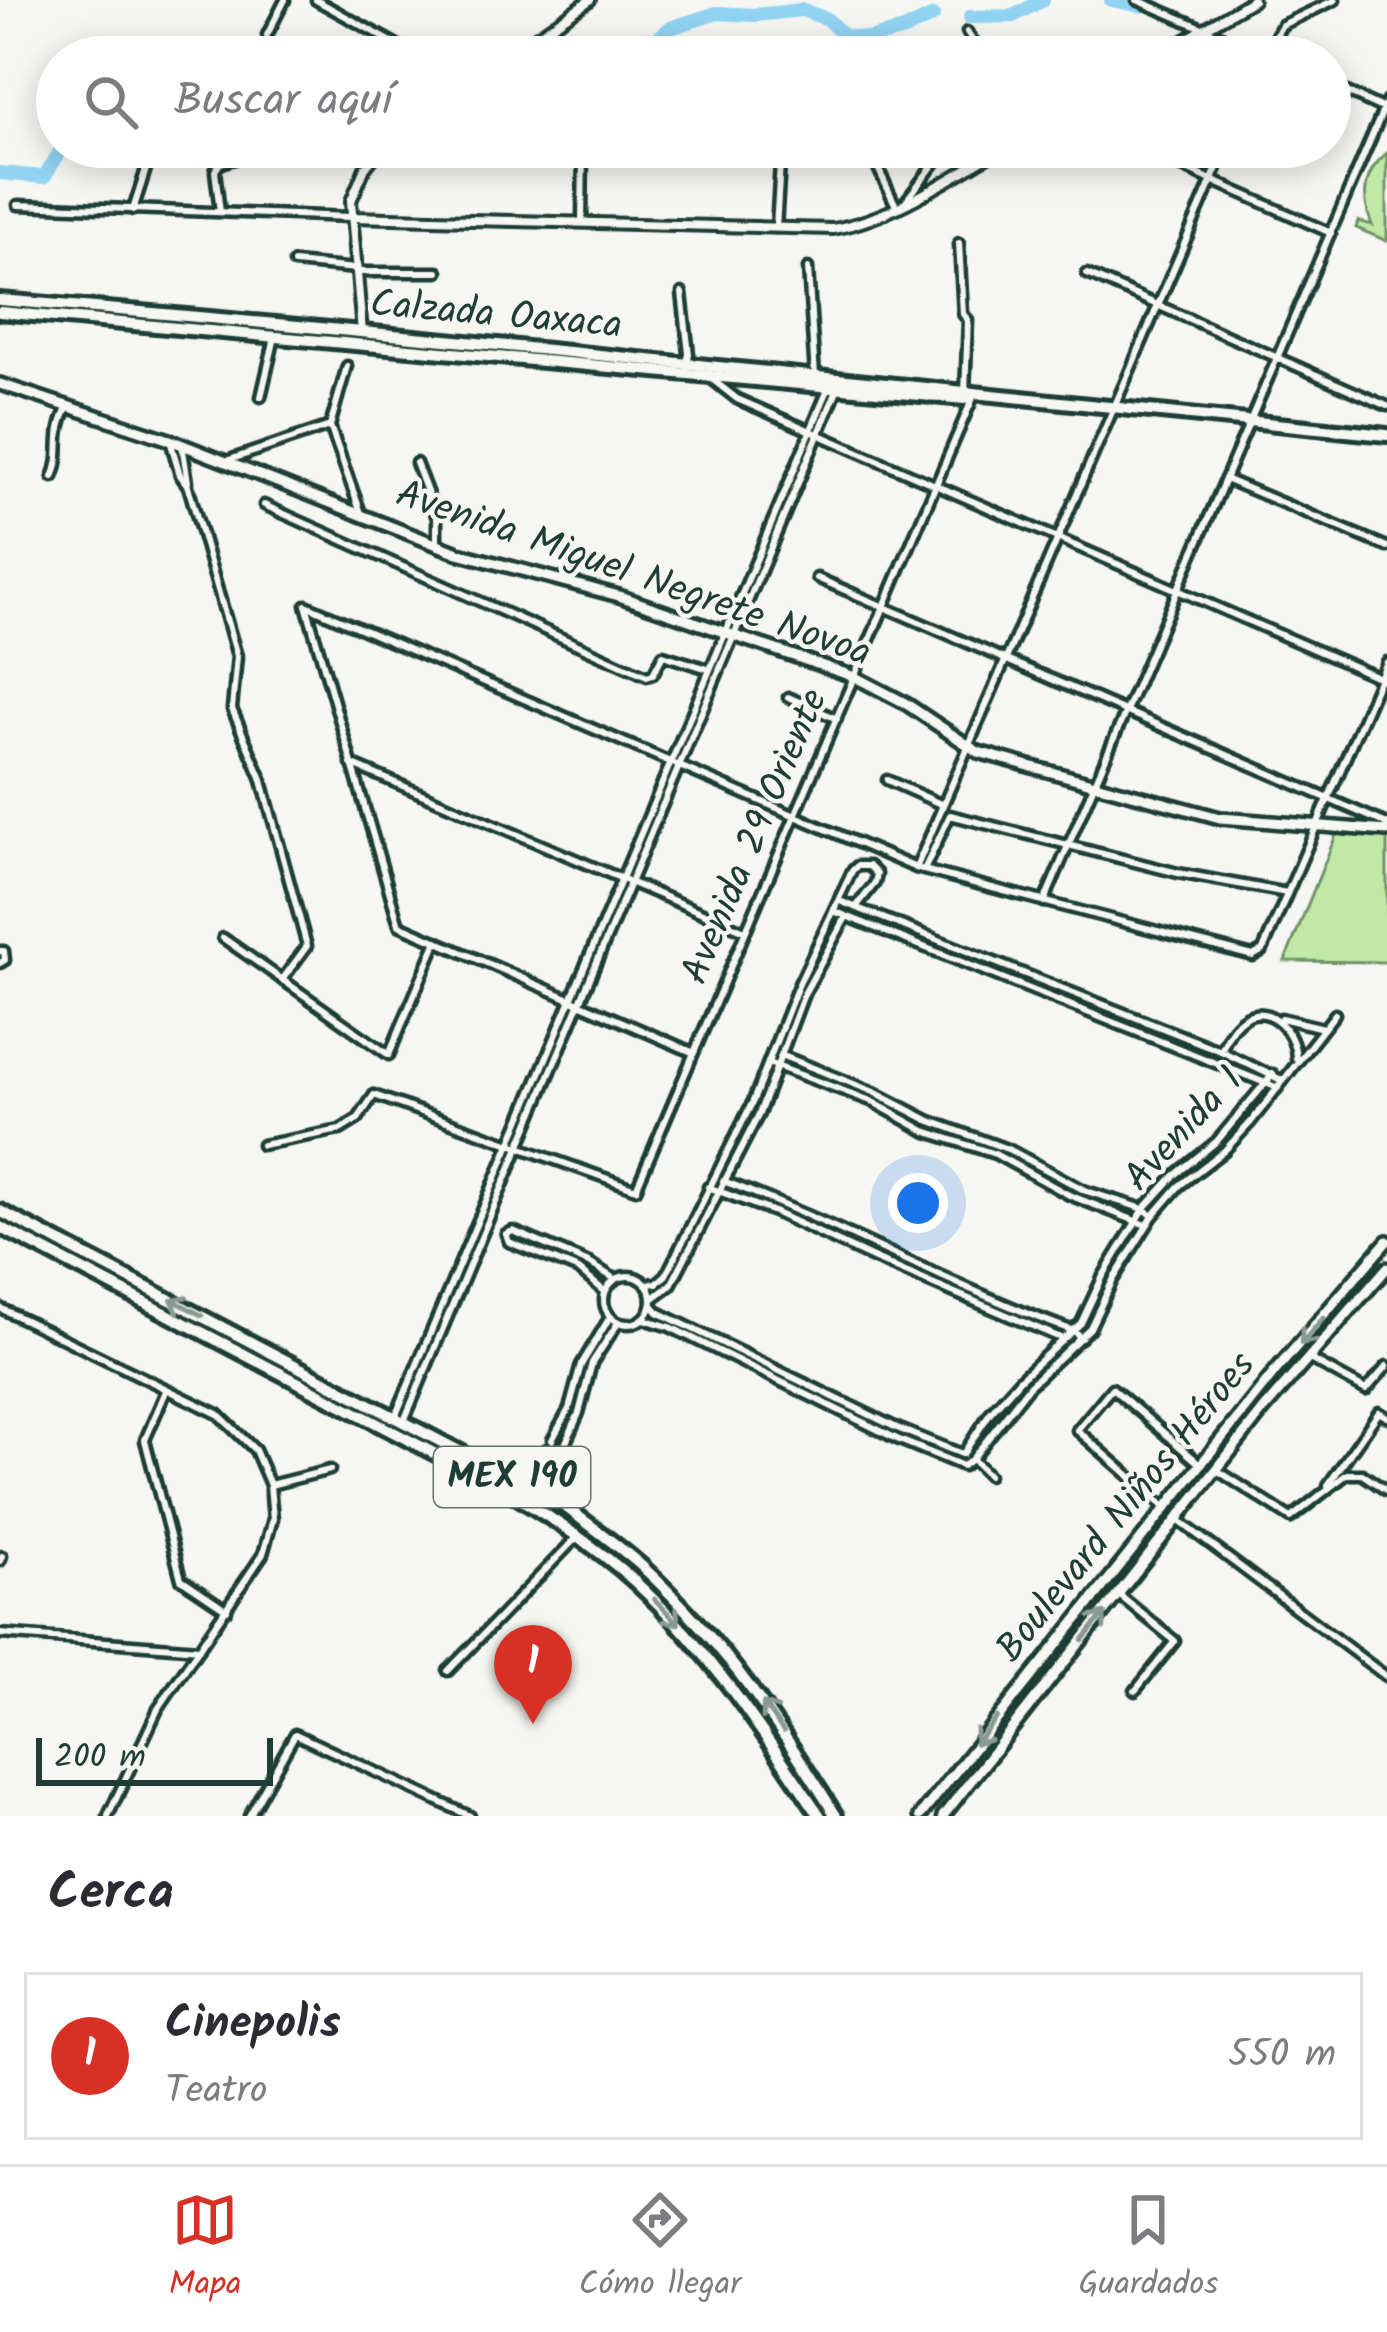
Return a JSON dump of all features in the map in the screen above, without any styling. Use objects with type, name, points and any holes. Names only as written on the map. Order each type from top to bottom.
[{"type":"main road","name":"Calzada Oaxaca","points":[[0,300],[267,333]]},
{"type":"main road","name":"Calzada Oaxaca","points":[[0,312],[708,372],[815,376],[1387,435]]},
{"type":"main road","name":"Calzada Oaxaca","points":[[708,372],[737,380],[974,395]]},
{"type":"main road","points":[[730,394],[737,380]]},
{"type":"main road","name":"Avenida Miguel Negrete Novoa","points":[[0,385],[176,442],[436,544],[620,596],[855,677],[904,703],[968,748],[1220,818],[1387,828]]},
{"type":"main road","name":"MEX 190","points":[[0,1211],[533,1487],[637,1563],[686,1610],[772,1714],[836,1816]]},
{"type":"main road","name":"MEX 190","points":[[0,1227],[514,1495],[578,1536],[633,1580],[686,1632],[820,1816]]},
{"type":"main road","name":"Boulevard Niños Héroes","points":[[920,1816],[1387,1241]]},
{"type":"main road","name":"Boulevard Niños Héroes","points":[[943,1816],[1217,1470],[1387,1268]]},
{"type":"street","points":[[267,34],[285,0]]},
{"type":"street","points":[[316,0],[381,36]]},
{"type":"street","points":[[537,36],[590,0]]},
{"type":"street","points":[[1137,0],[1220,36]]},
{"type":"street","points":[[1192,36],[1253,0]]},
{"type":"street","points":[[1276,36],[1282,25],[1335,0]]},
{"type":"street","points":[[967,32],[970,36]]},
{"type":"street","points":[[1043,902],[1386,106],[1351,92]]},
{"type":"street","points":[[133,210],[146,168]]},
{"type":"street","points":[[217,168],[220,212]]},
{"type":"street","points":[[361,340],[351,217],[356,184],[367,168]]},
{"type":"street","points":[[582,222],[583,168]]},
{"type":"street","points":[[776,228],[780,168]]},
{"type":"street","points":[[880,168],[901,204]]},
{"type":"street","points":[[901,204],[930,168]]},
{"type":"street","points":[[17,205],[776,228],[851,226],[965,168]]},
{"type":"street","points":[[1185,168],[1331,233]]},
{"type":"street","points":[[920,869],[1217,168]]},
{"type":"street","name":"Avenida 29 Oriente","points":[[515,1145],[636,1189],[974,395],[959,243]]},
{"type":"street","points":[[294,263],[438,272]]},
{"type":"street","points":[[808,268],[815,376]]},
{"type":"street","points":[[1087,274],[1387,406]]},
{"type":"street","points":[[682,293],[689,354],[685,369]]},
{"type":"street","points":[[261,397],[267,333]]},
{"type":"street","points":[[347,366],[330,426],[362,515]]},
{"type":"street","points":[[708,372],[730,394],[814,433],[1383,680]]},
{"type":"street","points":[[399,1419],[833,387]]},
{"type":"street","points":[[53,477],[58,425],[69,405]]},
{"type":"street","points":[[226,462],[330,426]]},
{"type":"street","points":[[176,442],[180,475],[188,486],[237,656],[232,709],[261,777],[307,946],[282,980]]},
{"type":"street","points":[[416,463],[437,518],[436,544]]},
{"type":"street","points":[[1225,479],[1387,547]]},
{"type":"street","points":[[263,505],[647,676],[663,655],[712,671]]},
{"type":"street","points":[[817,578],[1387,828]]},
{"type":"street","points":[[692,1052],[399,925],[306,605],[920,869],[1259,955],[1387,662]]},
{"type":"street","points":[[788,697],[837,719]]},
{"type":"street","points":[[351,764],[745,931]]},
{"type":"street","points":[[886,780],[944,805]]},
{"type":"street","points":[[920,869],[948,815],[1178,873],[1287,893]]},
{"type":"street","points":[[846,916],[804,994],[759,1114],[671,1286],[652,1302],[644,1319],[618,1323],[604,1308],[604,1292],[615,1279],[632,1276],[657,1283],[666,1275],[768,1063],[796,988],[852,871],[869,866],[877,874],[875,883],[856,907]]},
{"type":"street","points":[[841,901],[1273,1074]]},
{"type":"street","points":[[835,912],[1268,1083],[1281,1084],[1335,1015]]},
{"type":"street","points":[[223,938],[388,1055],[437,941]]},
{"type":"street","points":[[0,951],[5,960],[0,963]]},
{"type":"street","points":[[1088,1013],[1093,1002]]},
{"type":"street","points":[[1221,1051],[1241,1019],[1259,1014],[1323,1028]]},
{"type":"street","points":[[1277,1018],[1293,1038],[1296,1060]]},
{"type":"street","points":[[772,1053],[857,1084],[1069,1195],[1142,1222]]},
{"type":"street","points":[[768,1063],[836,1086],[925,1131],[1010,1150],[1086,1191],[1153,1216]]},
{"type":"street","name":"Avenida 1","points":[[963,1454],[1006,1396],[1074,1330],[1142,1222],[1225,1150],[1281,1084],[1273,1074],[1217,1141],[1174,1176],[1144,1209],[1142,1222],[1098,1316],[1029,1386],[973,1460]]},
{"type":"street","points":[[262,1145],[340,1130],[358,1119],[374,1095],[515,1145]]},
{"type":"street","points":[[713,1177],[874,1259],[1065,1339],[1072,1347]]},
{"type":"street","points":[[708,1187],[721,1185],[1074,1330],[1081,1338]]},
{"type":"street","points":[[604,1292],[580,1270],[509,1242],[506,1234],[513,1231],[615,1279]]},
{"type":"street","points":[[874,1259],[878,1249]]},
{"type":"street","points":[[646,1283],[658,1312],[963,1454],[988,1475]]},
{"type":"street","points":[[1,1311],[218,1414],[255,1450],[270,1485],[273,1519],[263,1554],[158,1709],[108,1816]]},
{"type":"street","points":[[552,1440],[569,1409],[580,1365],[610,1317]]},
{"type":"street","points":[[644,1319],[670,1327],[963,1466],[973,1460]]},
{"type":"street","points":[[563,1447],[592,1363],[618,1323]]},
{"type":"street","points":[[1308,1358],[1366,1390],[1387,1366]]},
{"type":"street","points":[[802,1393],[807,1383]]},
{"type":"street","points":[[1166,1508],[1077,1430],[1112,1388],[1202,1465]]},
{"type":"street","points":[[166,1391],[145,1440],[181,1579],[227,1610]]},
{"type":"street","points":[[1327,1487],[1379,1412],[1387,1417]]},
{"type":"street","points":[[533,1487],[547,1449]]},
{"type":"street","points":[[533,1487],[559,1455]]},
{"type":"street","points":[[270,1485],[330,1470]]},
{"type":"street","points":[[1217,1470],[1291,1518],[1327,1487],[1354,1473],[1387,1491]]},
{"type":"street","points":[[1178,1520],[1387,1677]]},
{"type":"street","points":[[448,1671],[578,1536]]},
{"type":"street","points":[[1119,1595],[1174,1642],[1135,1691]]},
{"type":"street","points":[[0,1634],[200,1649]]},
{"type":"street","points":[[250,1816],[295,1734],[470,1816]]},
{"type":"green space","points":[[1387,153],[1387,241],[1356,228],[1358,221],[1372,225],[1366,186]]},
{"type":"green space","points":[[1338,830],[1387,833],[1387,962],[1285,961]]},
{"type":"waterway","points":[[970,17],[1013,16],[1043,0]]},
{"type":"waterway","points":[[1111,0],[1141,6]]},
{"type":"waterway","points":[[661,36],[670,28],[717,13],[802,10],[827,19],[844,36]]},
{"type":"waterway","points":[[880,36],[933,16]]},
{"type":"waterway","points":[[0,173],[44,177],[50,168]]},
{"type":"place","name":"Cinepolis","points":[[533,1724]]}]
